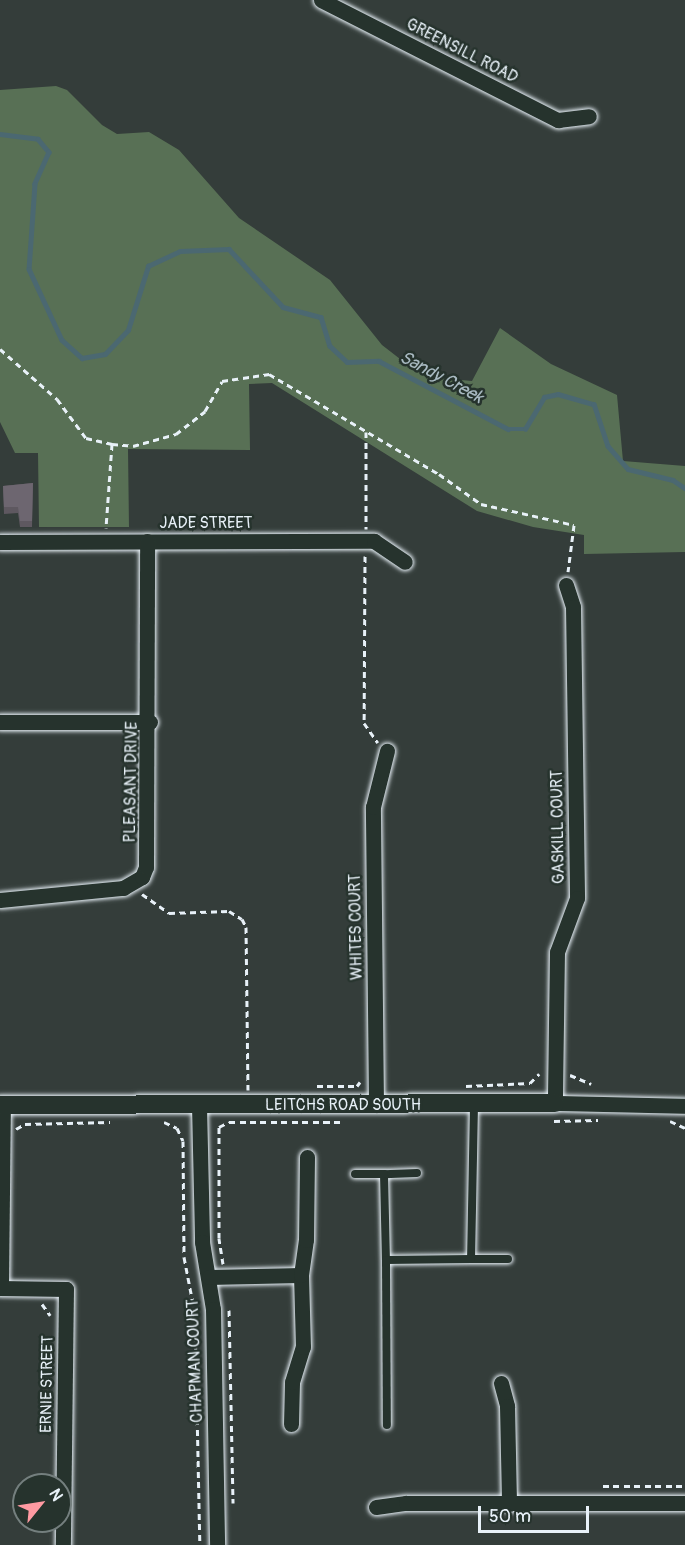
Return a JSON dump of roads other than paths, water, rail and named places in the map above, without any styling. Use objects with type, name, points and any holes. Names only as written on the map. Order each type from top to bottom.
[{"type":"street","name":"GREENSILL ROAD","points":[[321,0],[558,120],[589,116]]},
{"type":"street","name":"PLEASANT DRIVE","points":[[0,900],[131,885],[142,877],[148,856],[150,722],[147,541]]},
{"type":"street","name":"JADE STREET","points":[[0,542],[374,541],[405,562]]},
{"type":"street","name":"GASKILL COURT","points":[[555,1102],[557,952],[577,898],[573,607],[566,585]]},
{"type":"street","points":[[0,722],[150,722]]},
{"type":"street","name":"WHITES COURT","points":[[376,1104],[373,807],[387,751]]},
{"type":"street","name":"LEITCHS ROAD SOUTH","points":[[1,1105],[474,1105],[555,1102],[685,1106]]},
{"type":"street","points":[[1,1105],[1,1288]]},
{"type":"street","name":"CHAPMAN COURT","points":[[199,1105],[202,1242],[213,1309],[217,1545]]},
{"type":"street","points":[[291,1424],[292,1382],[303,1347],[301,1275],[306,1240],[307,1157]]},
{"type":"street","points":[[208,1277],[301,1275]]},
{"type":"street","name":"ERNIE STREET","points":[[1,1288],[66,1289],[63,1545]]},
{"type":"street","points":[[501,1383],[507,1406],[508,1504]]},
{"type":"street","points":[[376,1507],[406,1503],[685,1503]]},
{"type":"lane","points":[[471,1259],[474,1105]]},
{"type":"lane","points":[[355,1174],[417,1173]]},
{"type":"lane","points":[[384,1174],[387,1425]]},
{"type":"lane","points":[[386,1260],[508,1259]]},
{"type":"waterway","name":"Sandy Creek","points":[[0,134],[38,139],[49,152],[35,184],[29,269],[62,340],[82,358],[105,354],[128,330],[148,266],[180,251],[229,249],[283,307],[321,317],[330,346],[347,362],[379,361],[508,429],[525,429],[544,397],[558,394],[594,404],[608,446],[628,469],[673,480],[685,488]]}]
